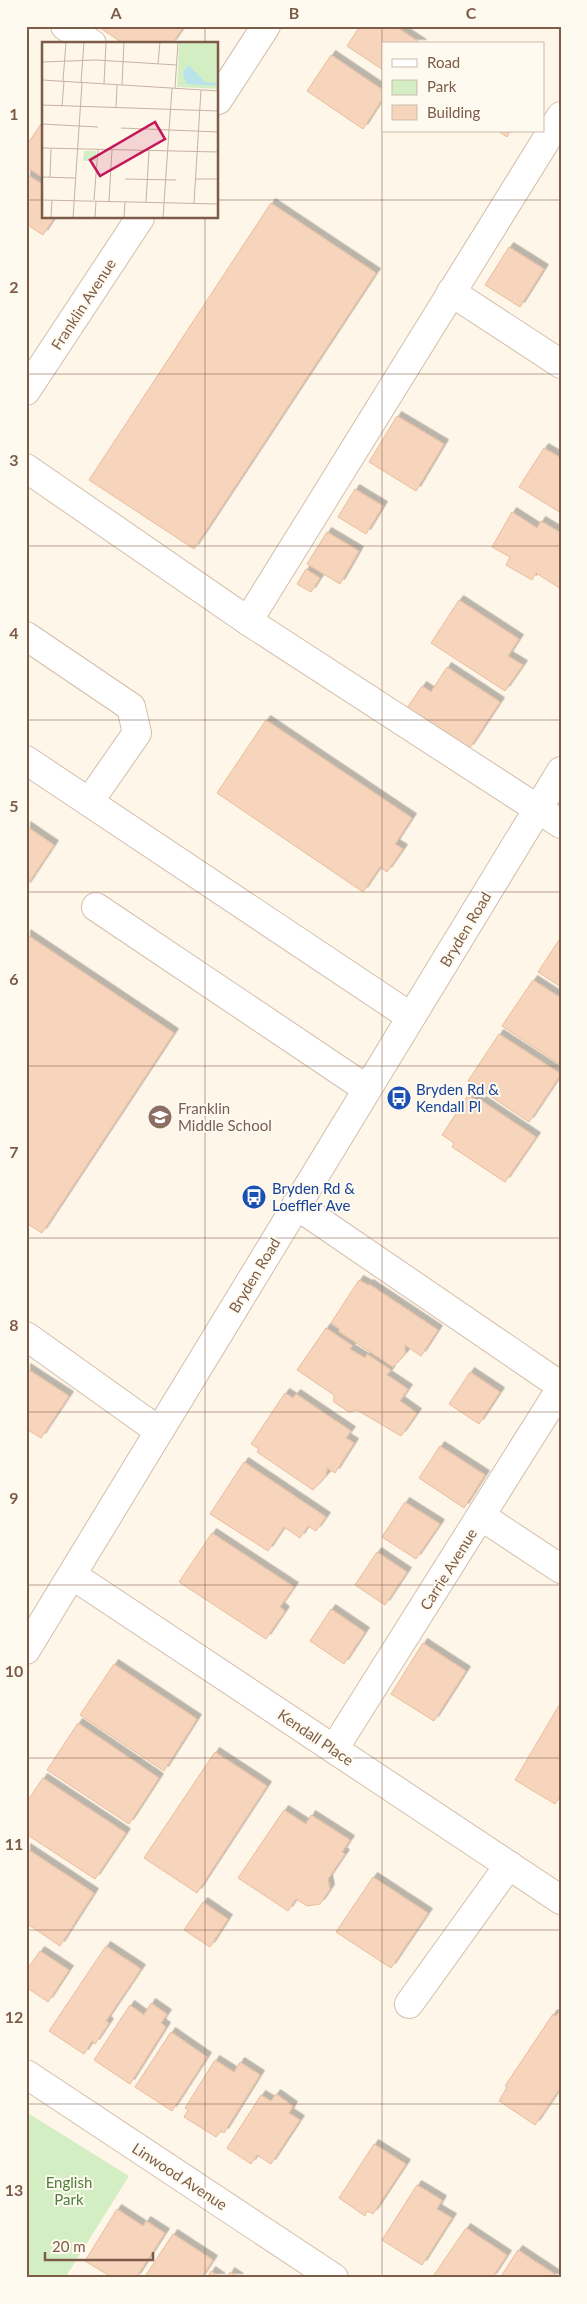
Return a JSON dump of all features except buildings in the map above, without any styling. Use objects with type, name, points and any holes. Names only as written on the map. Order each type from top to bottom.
[{"type":"street","points":[[65,26],[89,42]]},
{"type":"street","points":[[219,98],[266,26]]},
{"type":"street","points":[[248,622],[338,479],[450,292],[561,116]]},
{"type":"street","name":"Franklin Avenue","points":[[26,391],[139,219]]},
{"type":"street","points":[[450,292],[561,364]]},
{"type":"street","points":[[26,468],[248,622],[561,824]]},
{"type":"street","points":[[26,636],[131,707],[137,733],[89,802]]},
{"type":"street","points":[[26,760],[411,1016]]},
{"type":"street","name":"Bryden Road","points":[[26,1650],[561,771]]},
{"type":"street","points":[[96,907],[367,1089]]},
{"type":"street","points":[[296,1205],[561,1387]]},
{"type":"street","points":[[26,1336],[159,1431]]},
{"type":"street","name":"Carrie Avenue","points":[[334,1749],[561,1387]]},
{"type":"street","points":[[481,1516],[561,1569]]},
{"type":"street","name":"Kendall Place","points":[[72,1575],[561,1900]]},
{"type":"street","points":[[409,2004],[509,1866]]},
{"type":"street","name":"Linwood Avenue","points":[[26,2074],[334,2278]]},
{"type":"green space","name":"English Park","points":[[26,2112],[129,2176],[65,2278],[26,2278]]},
{"type":"place","name":"Bryden Rd & Kendall Pl","points":[[399,1098]]},
{"type":"place","name":"Franklin Middle School","points":[[160,1117]]},
{"type":"place","name":"Bryden Rd & Loeffler Ave","points":[[254,1197]]}]
